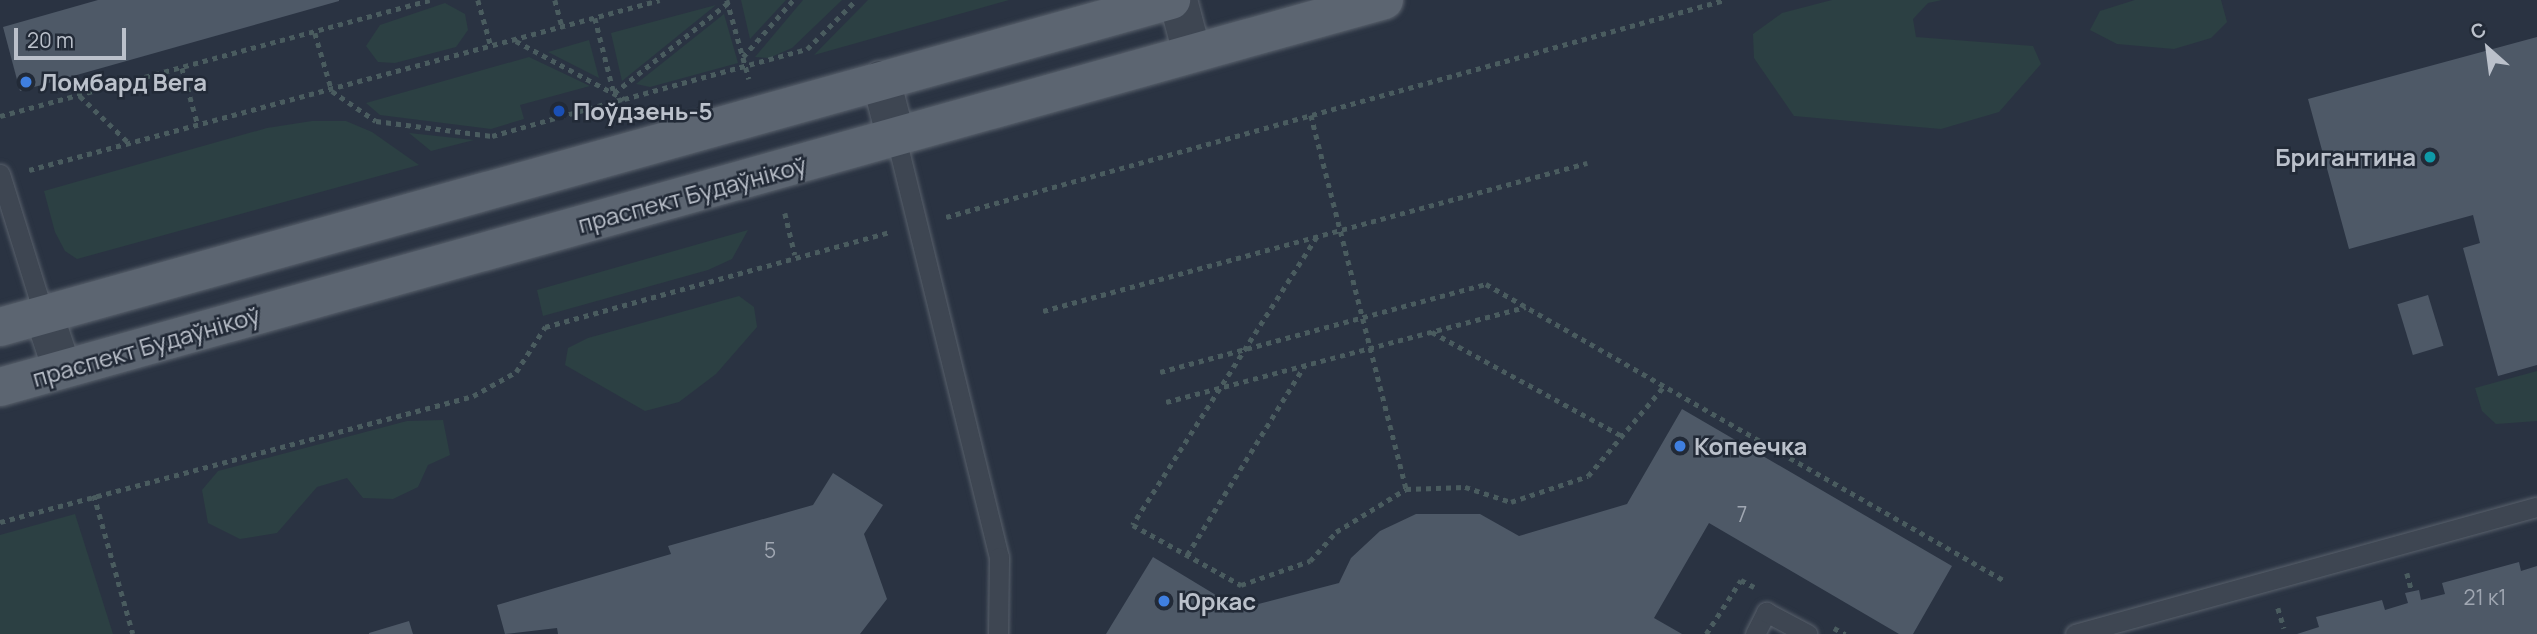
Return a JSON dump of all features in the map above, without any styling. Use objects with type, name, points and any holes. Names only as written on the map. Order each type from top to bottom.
[{"type":"main road","points":[[0,327],[1171,0]]},
{"type":"main road","name":"праспект Будаўнікоў","points":[[0,387],[1384,0]]},
{"type":"street","points":[[1178,0],[1192,53]]},
{"type":"street","points":[[881,80],[896,138]]},
{"type":"street","points":[[44,315],[62,369]]},
{"type":"lane","points":[[896,138],[915,225],[999,557],[998,634]]},
{"type":"lane","points":[[1,176],[44,315]]},
{"type":"lane","points":[[2075,634],[2537,507]]},
{"type":"lane","points":[[1755,634],[1766,612],[1807,634]]},
{"type":"path","points":[[0,116],[429,0]]},
{"type":"path","points":[[478,0],[491,46]]},
{"type":"path","points":[[555,0],[562,27]]},
{"type":"path","points":[[1,176],[331,91],[660,0]]},
{"type":"path","points":[[742,58],[793,0]]},
{"type":"path","points":[[315,33],[331,91],[376,121],[492,136],[807,49],[856,0]]},
{"type":"path","points":[[0,522],[473,396],[516,372],[545,327],[795,255],[915,225],[1724,0]]},
{"type":"path","points":[[614,93],[728,2],[751,87]]},
{"type":"path","points":[[595,18],[614,93]]},
{"type":"path","points":[[515,40],[624,99]]},
{"type":"path","points":[[182,68],[198,125]]},
{"type":"path","points":[[79,96],[130,143]]},
{"type":"path","points":[[1311,115],[1406,489]]},
{"type":"path","points":[[1042,311],[1587,163]]},
{"type":"path","points":[[785,213],[795,255]]},
{"type":"path","points":[[1317,236],[1133,525],[1241,585],[1310,561],[1336,532],[1406,489],[1465,487],[1511,502],[1588,476],[1664,386]]},
{"type":"path","points":[[1160,372],[1486,284],[2005,581]]},
{"type":"path","points":[[1166,402],[1526,307]]},
{"type":"path","points":[[1432,332],[1622,436]]},
{"type":"path","points":[[1187,555],[1304,366]]},
{"type":"path","points":[[94,495],[133,634]]},
{"type":"green space","points":[[741,0],[786,0],[750,39]]},
{"type":"green space","points":[[803,0],[842,0],[792,48],[769,58],[755,57]]},
{"type":"green space","points":[[868,0],[1009,0],[814,55]]},
{"type":"green space","points":[[1832,0],[1942,0],[1928,3],[1913,19],[1916,37],[2033,46],[2041,64],[1999,112],[1941,129],[1794,116],[1754,58],[1753,34],[1782,13]]},
{"type":"green space","points":[[2135,0],[2221,0],[2227,22],[2211,38],[2174,49],[2117,44],[2090,30],[2100,11]]},
{"type":"green space","points":[[445,3],[465,14],[468,30],[456,47],[395,63],[378,62],[366,46],[380,25]]},
{"type":"green space","points":[[716,5],[622,81],[611,33]]},
{"type":"green space","points":[[724,14],[738,63],[650,87],[636,84]]},
{"type":"green space","points":[[589,40],[599,78],[548,52]]},
{"type":"green space","points":[[529,57],[590,86],[520,105],[524,119],[491,129],[380,115],[366,103]]},
{"type":"green space","points":[[312,121],[346,121],[372,132],[419,165],[77,259],[65,251],[55,232],[44,191],[267,128]]},
{"type":"green space","points":[[409,133],[474,140],[431,151]]},
{"type":"green space","points":[[748,230],[732,259],[708,270],[543,316],[537,290]]},
{"type":"green space","points":[[739,296],[754,307],[757,327],[716,374],[679,402],[645,411],[565,365],[568,348],[588,338]]},
{"type":"green space","points":[[2537,371],[2537,421],[2496,424],[2482,411],[2475,388]]},
{"type":"green space","points":[[443,420],[450,455],[428,465],[418,487],[393,499],[363,498],[347,478],[317,487],[277,533],[240,539],[208,523],[202,490],[218,471],[407,421]]},
{"type":"green space","points":[[75,514],[113,634],[0,634],[0,535]]},
{"type":"building","points":[[98,0],[339,1],[20,91],[3,27]]},
{"type":"building","name":"Бригантина","points":[[2537,37],[2537,365],[2498,376],[2463,248],[2480,243],[2473,215],[2349,249],[2308,99]]},
{"type":"building","points":[[2428,295],[2443,346],[2413,355],[2397,304]]},
{"type":"building","points":[[1682,409],[1952,566],[1913,634],[1899,634],[1709,523],[1654,618],[1682,634],[1106,634],[1153,557],[1239,609],[1339,583],[1351,558],[1380,531],[1416,514],[1480,514],[1519,536],[1627,504]]},
{"type":"building","points":[[833,473],[883,505],[864,534],[887,599],[860,634],[558,634],[557,628],[505,634],[497,605],[671,554],[668,546],[813,505]]},
{"type":"building","points":[[2519,562],[2521,571],[2537,566],[2537,634],[2297,634],[2319,627],[2316,617],[2382,600],[2385,610],[2408,603],[2405,593],[2419,590],[2421,600],[2445,594],[2442,583]]},
{"type":"building","points":[[409,621],[413,634],[369,634],[369,633]]},
{"type":"place","name":"Ломбард Вега","points":[[26,82]]},
{"type":"place","name":"Поўдзень-5","points":[[559,111]]},
{"type":"place","name":"Бригантина","points":[[2430,157]]},
{"type":"place","name":"Копеечка","points":[[1680,446]]},
{"type":"place","name":"Юркас","points":[[1164,601]]}]
